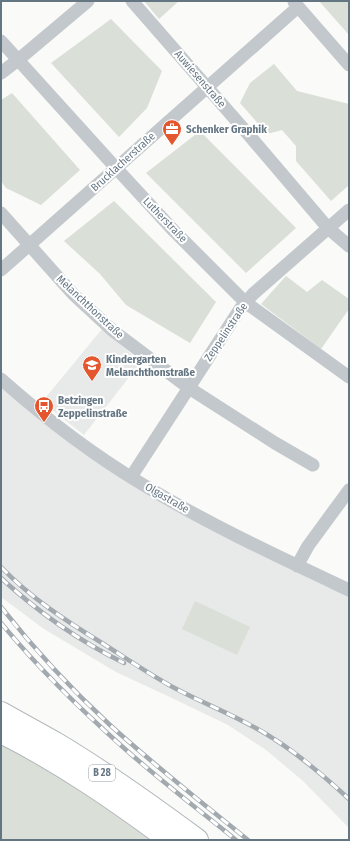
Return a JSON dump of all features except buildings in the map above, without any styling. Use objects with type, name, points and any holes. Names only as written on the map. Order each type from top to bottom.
[{"type":"highway","name":"B 28","points":[[1,713],[55,743],[134,794],[197,840]]},
{"type":"highway","name":"B 28","points":[[1,732],[49,758],[87,782],[170,840]]},
{"type":"street","points":[[1,73],[88,1]]},
{"type":"street","name":"Auwiesenstraße","points":[[132,1],[208,87],[328,228],[349,246]]},
{"type":"street","points":[[296,4],[349,65]]},
{"type":"street","name":"Brucklacherstraße","points":[[1,270],[208,87],[296,4]]},
{"type":"street","name":"Lutherstraße","points":[[1,41],[116,168],[245,302],[349,377]]},
{"type":"street","name":"Zeppelinstraße","points":[[131,477],[234,316],[245,302],[349,210]]},
{"type":"street","name":"Melanchthonstraße","points":[[1,213],[73,294],[112,330],[189,388],[275,443],[313,465]]},
{"type":"street","name":"Olgastraße","points":[[1,379],[22,398],[67,433],[131,477],[210,523],[349,590]]},
{"type":"street","points":[[298,566],[308,546],[349,490]]},
{"type":"shaded area","points":[[144,1],[179,1],[159,19]]},
{"type":"shaded area","points":[[319,1],[349,1],[349,35]]},
{"type":"shaded area","points":[[111,19],[162,71],[147,108],[119,137],[51,63]]},
{"type":"shaded area","points":[[274,64],[297,91],[349,104],[349,185],[331,201],[296,161],[296,146],[282,130],[267,134],[240,103],[250,83]]},
{"type":"shaded area","points":[[12,93],[80,170],[41,205],[6,188],[1,181],[1,100]]},
{"type":"shaded area","points":[[200,131],[296,228],[246,273],[146,173]]},
{"type":"shaded area","points":[[114,201],[216,302],[190,343],[126,305],[100,274],[64,241]]},
{"type":"shaded area","points":[[286,276],[307,292],[322,280],[349,299],[349,309],[321,349],[261,304]]},
{"type":"shaded area","name":"Kindergarten Melanchthonstraße","points":[[102,329],[141,362],[84,435],[42,402]]},
{"type":"shaded area","points":[[1,379],[94,453],[349,590],[349,828],[303,781],[266,750],[228,725],[116,672],[44,629],[1,597]]},
{"type":"shaded area","points":[[195,601],[250,627],[237,655],[182,629]]},
{"type":"shaded area","points":[[1,740],[161,840],[1,840]]},
{"type":"railway","points":[[1,567],[24,589],[49,608],[143,670],[182,692],[261,731],[294,752],[349,799]]},
{"type":"railway","points":[[1,578],[44,614],[91,645],[124,663]]},
{"type":"railway","points":[[1,607],[67,683],[95,711],[161,769],[248,840]]},
{"type":"railway","points":[[1,623],[45,673],[92,719],[152,772],[236,840]]},
{"type":"place","name":"Schenker Graphik","points":[[172,146]]},
{"type":"place","name":"Kindergarten Melanchthonstraße","points":[[92,382]]},
{"type":"place","name":"Betzingen Zeppelinstraße","points":[[44,423]]}]
